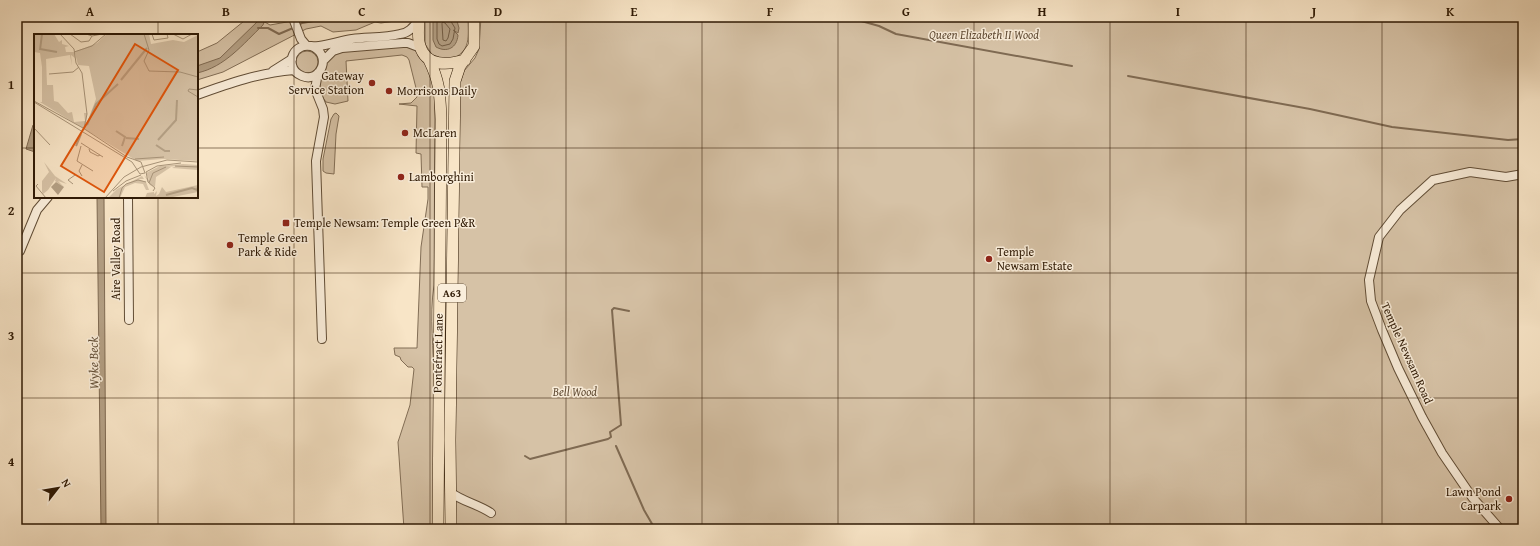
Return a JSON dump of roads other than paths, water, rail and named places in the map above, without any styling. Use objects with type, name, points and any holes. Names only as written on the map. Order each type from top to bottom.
[{"type":"highway","name":"A63","points":[[465,60],[474,46],[474,17]]},
{"type":"highway","name":"A63","points":[[419,18],[419,40],[421,48],[429,60]]},
{"type":"highway","points":[[429,60],[440,64],[451,64],[465,60]]},
{"type":"highway","name":"Pontefract Lane","points":[[429,60],[436,73],[439,84],[441,119],[438,529]]},
{"type":"highway","name":"Pontefract Lane","points":[[451,529],[450,492],[455,81],[460,66],[465,60]]},
{"type":"street","points":[[293,18],[301,39],[309,46],[318,50],[323,57],[322,68],[318,73],[310,77],[305,77]]},
{"type":"street","points":[[296,51],[299,48],[319,46],[351,39],[402,34],[412,28],[419,18]]},
{"type":"street","points":[[270,72],[292,59],[296,51],[297,30]]},
{"type":"street","points":[[323,61],[333,51],[342,48],[402,43],[408,43],[421,48]]},
{"type":"street","points":[[292,59],[294,70],[305,77],[316,88]]},
{"type":"street","points":[[198,95],[227,84],[270,72],[294,70]]},
{"type":"street","points":[[318,73],[316,88],[324,117],[316,161],[322,340]]},
{"type":"street","name":"Temple Newsam Road","points":[[1500,529],[1468,491],[1442,453],[1422,417],[1398,368],[1371,301],[1369,280],[1379,237],[1400,210],[1433,180],[1470,172],[1506,177],[1523,174]]},
{"type":"street","points":[[20,251],[37,210],[47,198]]},
{"type":"street","name":"Aire Valley Road","points":[[128,198],[129,320]]},
{"type":"street","points":[[450,492],[466,502],[484,508],[491,514]]},
{"type":"street","points":[[450,508],[466,502]]},
{"type":"water","points":[[259,17],[266,17],[263,25],[233,54],[216,66],[198,73],[198,66],[220,58],[258,21]]},
{"type":"water","points":[[433,17],[452,17],[457,21],[459,28],[458,33],[453,30],[458,35],[456,43],[451,48],[440,49],[436,47],[433,40]]},
{"type":"water","points":[[33,125],[34,152],[26,149]]},
{"type":"water","points":[[97,198],[104,198],[106,529],[101,529]]},
{"type":"waterway","points":[[299,25],[302,23],[337,17]]},
{"type":"waterway","points":[[847,17],[879,26],[896,34],[1072,66]]},
{"type":"waterway","points":[[258,28],[268,28],[279,34],[293,28]]},
{"type":"waterway","points":[[1128,76],[1310,109],[1392,127],[1508,140],[1523,139]]},
{"type":"waterway","points":[[525,456],[530,459],[608,439],[611,437],[610,432],[621,425],[612,310],[614,308],[629,311]]},
{"type":"waterway","points":[[616,446],[644,510],[655,529]]},
{"type":"place","name":"Gateway Service Station","points":[[372,83]]},
{"type":"place","name":"Morrisons Daily","points":[[389,91]]},
{"type":"place","name":"McLaren","points":[[405,133]]},
{"type":"place","name":"Lamborghini","points":[[401,177]]},
{"type":"place","name":"Temple Newsam: Temple Green P&R","points":[[286,223]]},
{"type":"place","name":"Temple Green Park & Ride","points":[[230,245]]},
{"type":"place","name":"Temple Newsam Estate","points":[[989,259]]},
{"type":"place","name":"Lawn Pond Carpark","points":[[1509,499]]},
{"type":"park label","name":"Queen Elizabeth II Wood","points":[[984,35]]},
{"type":"park label","name":"Bell Wood","points":[[575,392]]},
{"type":"water label","name":"Wyke Beck","points":[[93,363]]}]
